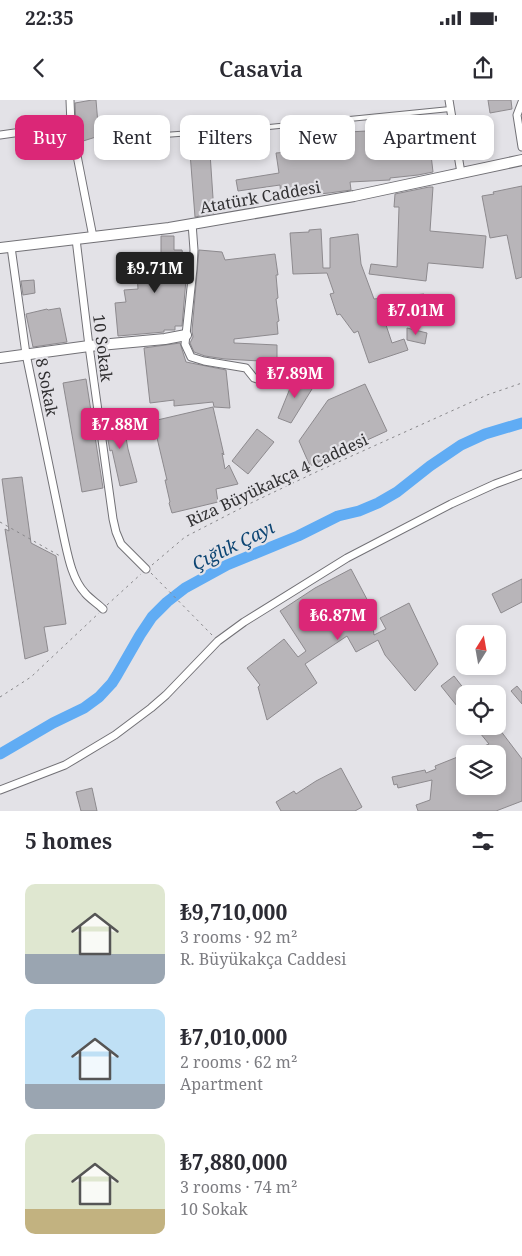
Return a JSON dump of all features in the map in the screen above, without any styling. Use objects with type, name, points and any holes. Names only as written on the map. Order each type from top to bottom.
[{"type":"street","points":[[70,100],[71,115]]},
{"type":"street","points":[[449,100],[461,172]]},
{"type":"street","points":[[522,102],[517,116],[522,147]]},
{"type":"street","points":[[0,135],[15,133]]},
{"type":"street","points":[[78,160],[93,237]]},
{"type":"street","name":"Atatürk Caddesi","points":[[0,248],[169,228],[354,196],[522,160]]},
{"type":"street","points":[[192,224],[193,269],[185,344],[192,357],[204,361],[246,368],[254,378],[266,382]]},
{"type":"street","name":"10 Sokak","points":[[76,239],[88,346],[113,519],[116,532],[122,544],[146,569]]},
{"type":"street","name":"8 Sokak","points":[[12,247],[26,354],[69,561],[84,592],[103,608]]},
{"type":"street","points":[[0,358],[186,335]]},
{"type":"street","points":[[0,790],[65,765],[115,735],[166,695],[218,641],[244,622],[347,558],[452,504],[522,474]]},
{"type":"lane","points":[[170,135],[248,129],[450,109]]},
{"type":"path","name":"Riza Büyükakça 4 Caddesi","points":[[0,697],[31,677],[103,608],[185,537],[314,473],[487,396],[522,383]]},
{"type":"path","points":[[0,522],[69,561]]},
{"type":"path","points":[[146,569],[218,641]]},
{"type":"building","points":[[96,100],[97,115],[94,115],[94,138],[84,141],[84,115],[76,115],[75,103]]},
{"type":"building","points":[[488,100],[511,100],[512,109],[490,113]]},
{"type":"building","points":[[365,131],[365,160],[432,160],[433,172],[390,178],[390,180],[350,182],[351,190],[281,198],[280,185],[238,191],[236,180],[279,173],[276,153],[280,153],[280,160],[355,160],[355,132]]},
{"type":"building","points":[[191,160],[210,160],[214,213],[195,217]]},
{"type":"building","points":[[522,186],[522,277],[516,279],[507,235],[490,238],[482,196]]},
{"type":"building","points":[[433,187],[430,231],[486,236],[483,268],[428,263],[426,281],[369,274],[371,264],[397,267],[399,207],[394,207],[395,194]]},
{"type":"building","points":[[321,229],[323,268],[330,268],[330,238],[358,234],[361,264],[374,299],[424,294],[417,321],[386,325],[392,343],[404,339],[408,350],[369,363],[358,331],[354,333],[340,314],[337,315],[330,294],[334,293],[327,273],[293,274],[290,233]]},
{"type":"building","points":[[161,236],[174,236],[174,250],[182,250],[183,256],[188,256],[182,326],[175,326],[175,330],[164,330],[164,332],[118,336],[115,303],[126,302],[124,290],[138,289],[136,259],[161,257]]},
{"type":"building","points":[[199,250],[222,252],[225,260],[275,254],[278,275],[276,275],[278,298],[276,299],[279,321],[277,322],[278,334],[234,339],[234,343],[277,345],[277,362],[225,359],[194,352],[190,343],[193,337]]},
{"type":"building","points":[[34,280],[35,293],[23,295],[21,281]]},
{"type":"building","points":[[60,308],[67,342],[33,347],[26,314]]},
{"type":"building","points":[[407,328],[427,333],[425,344],[407,340]]},
{"type":"building","points":[[180,343],[186,362],[226,370],[230,408],[214,407],[213,402],[174,406],[174,400],[150,403],[144,348]]},
{"type":"building","points":[[295,376],[303,379],[312,389],[291,423],[278,418]]},
{"type":"building","points":[[86,379],[103,488],[82,492],[63,383]]},
{"type":"building","points":[[365,384],[387,431],[310,466],[299,441],[328,400]]},
{"type":"building","points":[[213,407],[224,455],[222,453],[225,469],[229,465],[238,484],[216,489],[218,502],[172,513],[165,480],[167,480],[153,421]]},
{"type":"building","points":[[122,415],[128,449],[137,482],[120,486],[112,450],[110,451],[104,418]]},
{"type":"building","points":[[257,429],[274,442],[248,474],[232,461]]},
{"type":"building","points":[[22,477],[31,543],[56,556],[66,624],[44,627],[48,651],[25,659],[5,529],[9,531],[2,479]]},
{"type":"building","points":[[351,569],[370,605],[374,635],[386,629],[380,618],[409,603],[438,664],[415,691],[385,655],[378,640],[356,652],[347,636],[305,664],[317,683],[267,720],[258,687],[260,685],[247,668],[284,639],[298,657],[306,651],[280,611],[315,588]]},
{"type":"building","points":[[522,579],[522,602],[501,613],[492,594]]},
{"type":"building","points":[[454,676],[461,685],[456,685],[456,705],[441,686]]},
{"type":"building","points":[[517,686],[522,692],[522,704],[511,691]]},
{"type":"building","points":[[482,735],[504,735],[522,759],[522,801],[496,811],[418,811],[416,805],[430,800],[432,780],[398,788],[397,784],[394,785],[392,777],[425,770],[426,773],[436,769],[435,766],[456,757],[456,795],[506,795],[506,745],[487,745],[489,744]]},
{"type":"building","points":[[341,768],[362,807],[355,811],[281,811],[276,802],[294,791],[296,794]]},
{"type":"building","points":[[92,788],[97,811],[81,811],[76,792]]},
{"type":"waterway","name":"Çığlık Çayı","points":[[0,754],[53,723],[84,708],[99,697],[112,683],[152,617],[185,588],[227,565],[298,536],[338,516],[359,511],[378,503],[397,492],[461,445],[485,434],[522,423]]}]
